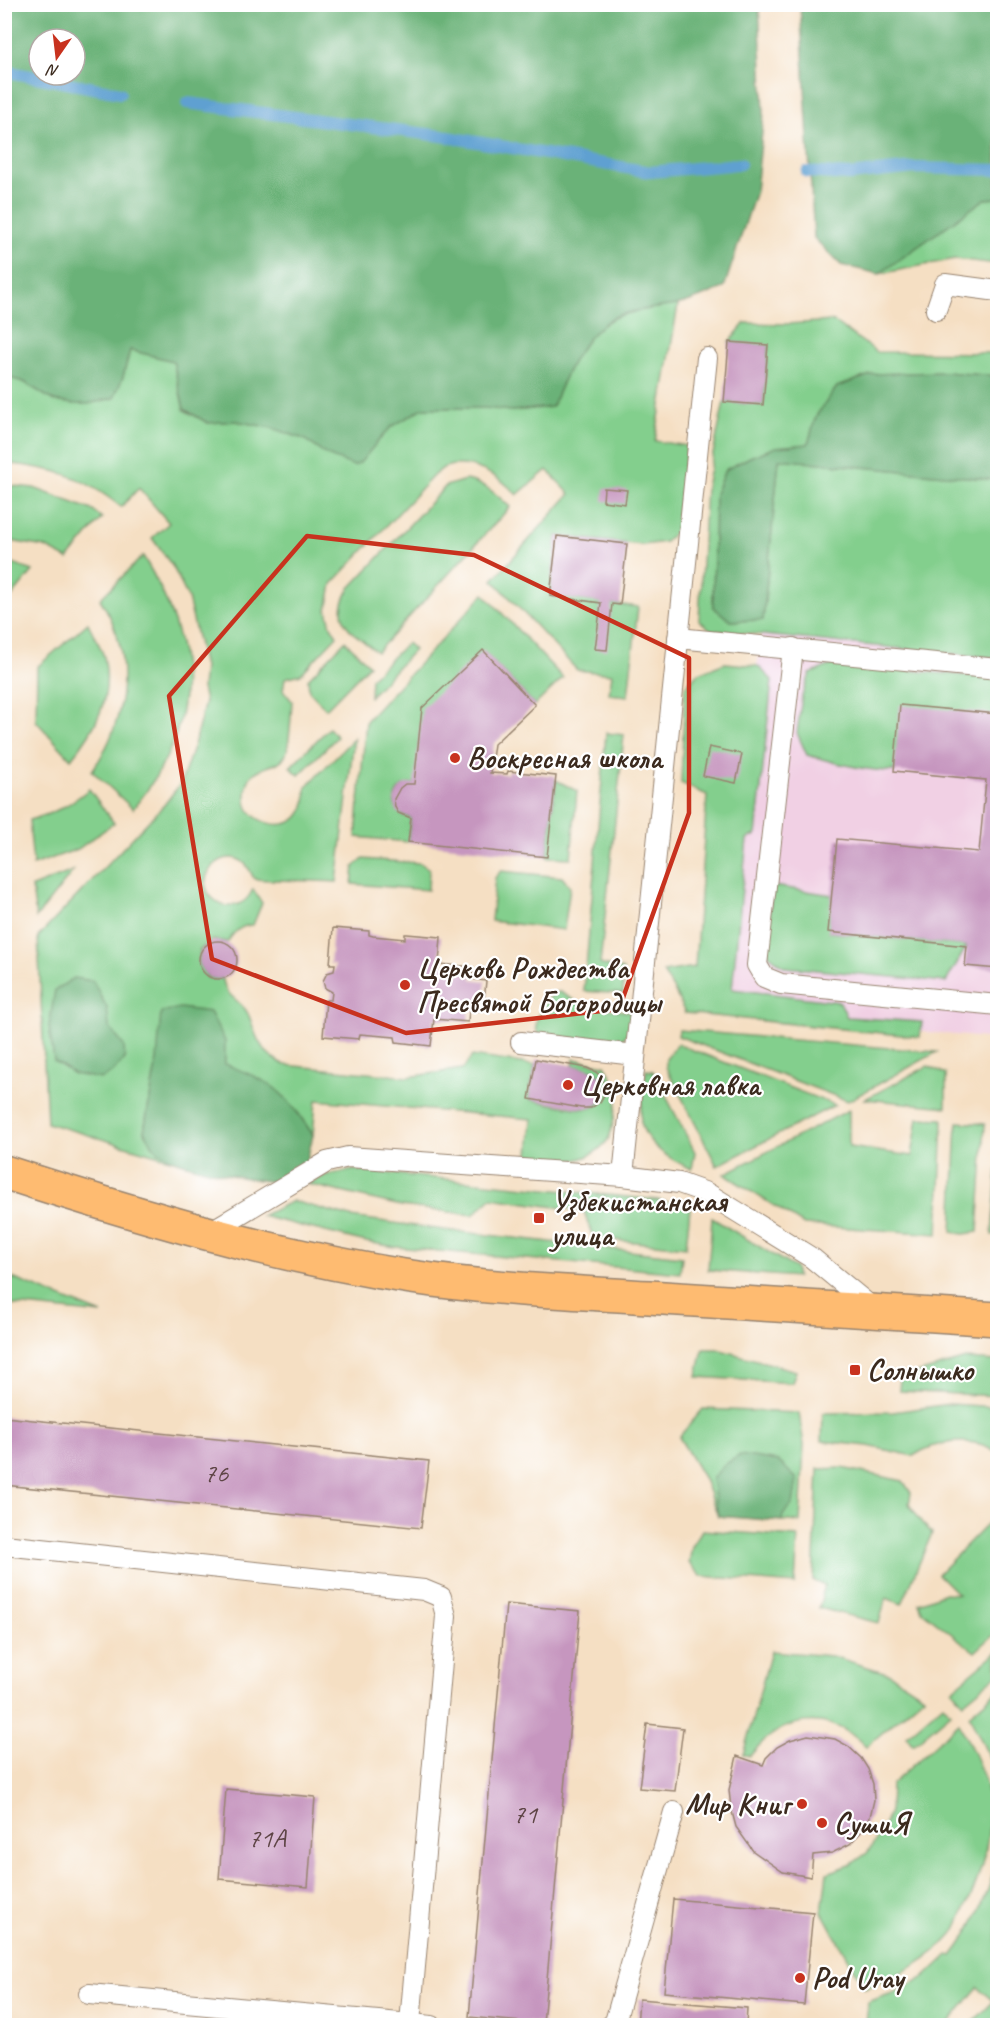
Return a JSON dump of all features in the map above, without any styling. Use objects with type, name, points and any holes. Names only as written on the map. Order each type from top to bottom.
[{"type":"main road","points":[[4,1172],[87,1199],[208,1233],[307,1257],[412,1277],[522,1289],[998,1319]]},
{"type":"lane","points":[[936,310],[945,284],[998,291]]},
{"type":"lane","points":[[623,1176],[707,358]]},
{"type":"lane","points":[[678,638],[998,669]]},
{"type":"lane","points":[[793,648],[757,965],[764,977],[781,984],[998,1005]]},
{"type":"lane","points":[[521,1042],[635,1055]]},
{"type":"lane","points":[[208,1233],[327,1162],[348,1157],[623,1176],[679,1183],[707,1193],[812,1258],[877,1312]]},
{"type":"lane","points":[[4,1545],[424,1590],[441,1597],[446,1616],[410,2023]]},
{"type":"lane","points":[[610,2025],[615,2022],[674,1812]]},
{"type":"lane","points":[[89,1994],[432,2025]]},
{"type":"highlighted area","points":[[307,536],[474,555],[689,658],[689,813],[619,1009],[406,1033],[212,959],[169,696]]},
{"type":"shaded area","points":[[779,459],[997,480],[997,1039],[721,1012]]},
{"type":"green space","points":[[5,4],[759,5],[764,113],[756,191],[724,288],[682,304],[632,312],[609,320],[598,328],[581,348],[552,407],[512,411],[485,408],[423,408],[391,427],[360,463],[354,466],[327,455],[304,439],[272,428],[236,421],[208,423],[184,409],[173,361],[130,350],[123,377],[114,398],[88,404],[54,401],[24,382],[6,377],[10,391],[5,410]]},
{"type":"green space","points":[[800,5],[997,5],[997,198],[985,199],[879,274],[841,265],[814,238]]},
{"type":"green space","points":[[997,198],[997,264],[955,259],[879,274],[985,199]]},
{"type":"green space","points":[[678,305],[655,441],[687,446],[675,532],[665,542],[643,545],[557,536],[550,596],[638,607],[628,696],[609,694],[612,674],[577,670],[493,580],[570,494],[547,470],[517,495],[494,476],[475,467],[455,465],[444,468],[434,475],[332,584],[327,610],[331,626],[337,636],[301,674],[285,678],[283,690],[292,701],[287,752],[280,761],[255,773],[250,778],[247,787],[248,808],[260,820],[277,824],[294,820],[303,808],[306,787],[354,738],[337,882],[254,879],[247,866],[238,860],[229,858],[220,861],[208,875],[206,884],[208,893],[216,901],[225,906],[237,905],[249,896],[253,889],[262,903],[253,925],[238,930],[228,942],[212,940],[200,950],[199,965],[208,978],[223,979],[228,993],[248,1013],[261,1045],[273,1058],[285,1065],[408,1077],[463,1069],[472,1056],[535,1065],[529,1099],[584,1109],[596,1106],[600,1102],[605,1086],[596,1072],[573,1066],[574,1059],[605,1065],[613,1079],[617,1097],[614,1119],[607,1141],[599,1149],[581,1159],[550,1160],[529,1155],[532,1119],[316,1100],[313,1135],[299,1114],[277,1090],[259,1079],[157,1060],[144,1131],[157,1150],[187,1164],[47,1123],[38,937],[164,805],[181,783],[205,702],[202,688],[204,667],[188,598],[173,567],[152,538],[169,523],[139,488],[121,507],[93,487],[67,475],[5,463],[5,410],[10,391],[5,376],[24,382],[54,401],[123,377],[130,350],[173,361],[184,410],[208,423],[236,421],[272,428],[304,439],[327,455],[379,440],[391,427],[423,408],[485,408],[512,411],[552,407],[581,347],[599,328],[615,317]]},
{"type":"green space","points":[[833,321],[877,352],[997,353],[997,376],[945,372],[873,374],[837,387],[816,416],[808,445],[776,447],[725,470],[715,494],[713,607],[731,621],[763,620],[779,459],[997,480],[997,658],[711,630],[699,620],[706,487],[724,402],[763,405],[768,346],[729,342],[745,323],[787,324]]},
{"type":"green space","points":[[945,372],[997,376],[997,480],[779,459],[763,620],[731,621],[713,607],[715,494],[725,470],[776,447],[808,444],[816,416],[837,387],[873,374]]},
{"type":"green space","points":[[465,480],[484,486],[510,507],[377,652],[352,632],[343,618],[344,600],[350,588],[446,486]]},
{"type":"green space","points":[[4,485],[34,488],[92,510],[102,518],[68,559],[45,547],[5,540]]},
{"type":"green space","points":[[143,556],[161,590],[174,622],[182,654],[184,685],[181,716],[171,746],[155,777],[133,809],[92,771],[113,730],[120,708],[123,686],[119,641],[100,599]]},
{"type":"green space","points":[[4,561],[33,571],[5,605]]},
{"type":"green space","points":[[484,594],[563,678],[535,705],[483,651],[414,784],[404,785],[396,794],[396,809],[411,818],[408,842],[356,837],[366,721]]},
{"type":"green space","points":[[88,623],[104,657],[106,686],[95,724],[71,759],[36,721],[37,667]]},
{"type":"green space","points":[[345,641],[369,665],[326,709],[309,691],[308,679]]},
{"type":"green space","points":[[407,643],[414,650],[370,696],[371,678]]},
{"type":"green space","points":[[725,663],[758,666],[772,680],[756,835],[747,839],[732,989],[840,1002],[847,1017],[922,1022],[920,1037],[685,1013],[663,972],[695,967],[707,795],[681,783],[685,687],[697,674]]},
{"type":"green space","points":[[833,664],[997,678],[997,714],[894,771],[839,764],[807,755],[797,733],[802,696],[810,674]]},
{"type":"green space","points":[[329,728],[337,737],[299,775],[290,767]]},
{"type":"green space","points":[[606,733],[624,735],[600,964],[623,970],[623,994],[584,991]]},
{"type":"green space","points":[[556,780],[577,791],[571,858],[547,857]]},
{"type":"green space","points":[[89,789],[114,823],[78,849],[33,865],[29,820],[61,808]]},
{"type":"green space","points":[[362,859],[420,863],[429,869],[428,890],[352,884],[354,867]]},
{"type":"green space","points":[[73,871],[36,918],[32,887]]},
{"type":"green space","points":[[501,871],[562,877],[570,887],[564,930],[491,921],[495,878]]},
{"type":"green space","points":[[773,886],[832,895],[829,932],[967,946],[946,982],[785,967],[768,954],[766,936]]},
{"type":"green space","points":[[74,978],[93,981],[107,1008],[109,1027],[124,1046],[125,1059],[113,1072],[101,1079],[74,1074],[54,1061],[49,1026],[55,990]]},
{"type":"green space","points":[[560,992],[582,1005],[632,1012],[631,1027],[624,1038],[610,1045],[539,1036],[536,1024],[539,1013],[553,993]]},
{"type":"green space","points":[[180,1008],[210,1012],[225,1041],[225,1064],[258,1078],[277,1090],[292,1105],[313,1135],[306,1164],[282,1183],[236,1176],[183,1163],[158,1151],[144,1131],[157,1060],[161,1012]]},
{"type":"green space","points":[[679,1030],[937,1052],[848,1101],[678,1036]]},
{"type":"green space","points":[[677,1044],[835,1105],[717,1166],[666,1067],[666,1059]]},
{"type":"green space","points":[[928,1066],[946,1074],[946,1107],[865,1099]]},
{"type":"green space","points":[[646,1070],[653,1071],[695,1152],[692,1169],[661,1152],[644,1131],[641,1122],[641,1105]]},
{"type":"green space","points":[[849,1110],[849,1147],[912,1156],[918,1118],[943,1119],[938,1234],[804,1225],[724,1174]]},
{"type":"green space","points":[[957,1122],[985,1124],[978,1232],[964,1234],[952,1232]]},
{"type":"green space","points":[[354,1170],[658,1200],[690,1208],[686,1247],[593,1238],[584,1211],[491,1198],[473,1215],[401,1206],[307,1184],[327,1175]]},
{"type":"green space","points":[[997,1171],[997,1235],[992,1235]]},
{"type":"green space","points":[[293,1201],[351,1217],[682,1257],[680,1273],[395,1247],[261,1216]]},
{"type":"green space","points":[[712,1218],[795,1268],[797,1277],[708,1270]]},
{"type":"green space","points":[[5,1275],[102,1314],[5,1304]]},
{"type":"green space","points":[[703,1349],[717,1349],[796,1371],[792,1383],[697,1377]]},
{"type":"green space","points":[[966,1359],[997,1361],[997,1396],[899,1391],[900,1378]]},
{"type":"green space","points":[[949,1404],[997,1407],[997,1452],[977,1443],[955,1442],[932,1447],[913,1456],[868,1446],[822,1441],[823,1413],[893,1412]]},
{"type":"green space","points":[[703,1409],[799,1413],[804,1445],[800,1522],[718,1516],[704,1479],[679,1437]]},
{"type":"green space","points":[[740,1455],[778,1461],[797,1479],[793,1504],[783,1515],[782,1521],[718,1516],[712,1479],[724,1465]]},
{"type":"green space","points":[[842,1468],[903,1481],[911,1493],[909,1504],[932,1533],[902,1604],[886,1598],[879,1623],[819,1608],[825,1585],[813,1581],[818,1469]]},
{"type":"green space","points":[[997,1514],[998,1611],[993,1616],[997,1620],[997,1632],[975,1652],[922,1611],[919,1603],[945,1593],[958,1594],[938,1574]]},
{"type":"green space","points":[[702,1530],[798,1537],[795,1584],[701,1576],[689,1563],[692,1547]]},
{"type":"green space","points":[[771,1651],[832,1656],[890,1674],[924,1696],[866,1747],[852,1735],[837,1727],[821,1722],[806,1722],[791,1725],[776,1732],[750,1756],[743,1755]]},
{"type":"green space","points":[[997,1652],[997,1675],[963,1703],[952,1690]]},
{"type":"green space","points":[[997,1691],[997,1759],[991,1761],[969,1715]]},
{"type":"green space","points":[[943,1704],[951,1713],[913,1745],[906,1736]]},
{"type":"green space","points":[[959,1723],[980,1767],[988,1798],[986,1850],[976,1883],[956,1930],[944,1944],[912,1967],[864,1988],[822,1912],[827,1873],[850,1865],[867,1853],[881,1833],[890,1811],[891,1785]]},
{"type":"green space","points":[[997,1860],[997,2025],[970,2025],[994,2001],[978,1987],[947,2025],[866,2025],[868,2002],[925,1977],[948,1955],[952,1956],[980,1910]]},
{"type":"building","points":[[729,342],[768,345],[763,405],[724,402]]},
{"type":"building","points":[[604,488],[627,490],[625,504],[603,501]]},
{"type":"building","points":[[557,536],[627,544],[620,605],[612,604],[607,650],[595,649],[601,603],[550,596]]},
{"type":"building","name":"Воскресная школа","points":[[483,650],[535,705],[494,744],[490,773],[507,774],[508,771],[556,776],[547,857],[408,842],[411,818],[398,813],[395,807],[394,799],[400,788],[405,784],[414,784],[422,708]]},
{"type":"building","points":[[900,705],[998,714],[998,969],[965,966],[967,946],[828,932],[837,839],[979,852],[986,780],[894,771]]},
{"type":"building","points":[[709,747],[742,754],[736,783],[703,776]]},
{"type":"building","name":"Церковь Рождества Пресвятой Богородицы","points":[[333,928],[369,931],[369,935],[373,936],[405,939],[405,934],[441,937],[439,964],[473,967],[472,979],[486,981],[483,1011],[469,1010],[468,1022],[434,1019],[431,1046],[396,1042],[395,1037],[360,1034],[359,1039],[323,1036],[326,1000],[331,1000],[332,992],[325,988],[323,981],[327,973],[334,971],[335,964],[330,964]]},
{"type":"building","points":[[218,941],[232,946],[237,960],[232,974],[218,979],[204,974],[199,960],[204,946]]},
{"type":"building","name":"Церковная лавка","points":[[536,1059],[587,1068],[596,1072],[603,1079],[606,1091],[600,1102],[591,1108],[581,1108],[529,1099]]},
{"type":"building","points":[[4,1417],[429,1461],[421,1528],[4,1485]]},
{"type":"building","points":[[506,1604],[580,1611],[543,2024],[469,2017]]},
{"type":"building","points":[[647,1724],[683,1728],[675,1791],[639,1788]]},
{"type":"building","name":"Мир Книг","points":[[808,1735],[835,1739],[848,1746],[861,1758],[873,1784],[874,1800],[870,1817],[850,1844],[832,1853],[813,1855],[811,1877],[783,1872],[753,1851],[736,1827],[729,1790],[737,1756],[763,1765],[766,1758],[777,1747],[790,1740]]},
{"type":"building","points":[[226,1789],[315,1797],[308,1887],[219,1879]]},
{"type":"building","points":[[673,1899],[813,1912],[804,2005],[664,1992]]},
{"type":"building","points":[[639,1999],[747,2008],[746,2026],[637,2026]]},
{"type":"waterway","points":[[4,71],[120,93]]},
{"type":"waterway","points":[[187,103],[442,136],[650,172],[740,164]]},
{"type":"waterway","points":[[807,172],[849,175],[915,168],[998,170]]},
{"type":"place","name":"Воскресная школа","points":[[455,758]]},
{"type":"place","name":"Церковь Рождества Пресвятой Богородицы","points":[[405,985]]},
{"type":"place","name":"Церковная лавка","points":[[568,1085]]},
{"type":"place","name":"Узбекистанская улица","points":[[539,1218]]},
{"type":"place","name":"Солнышко","points":[[855,1370]]},
{"type":"place","name":"Мир Книг","points":[[802,1804]]},
{"type":"place","name":"СушиЯ","points":[[822,1823]]},
{"type":"place","name":"Pod Uray","points":[[800,1978]]}]
